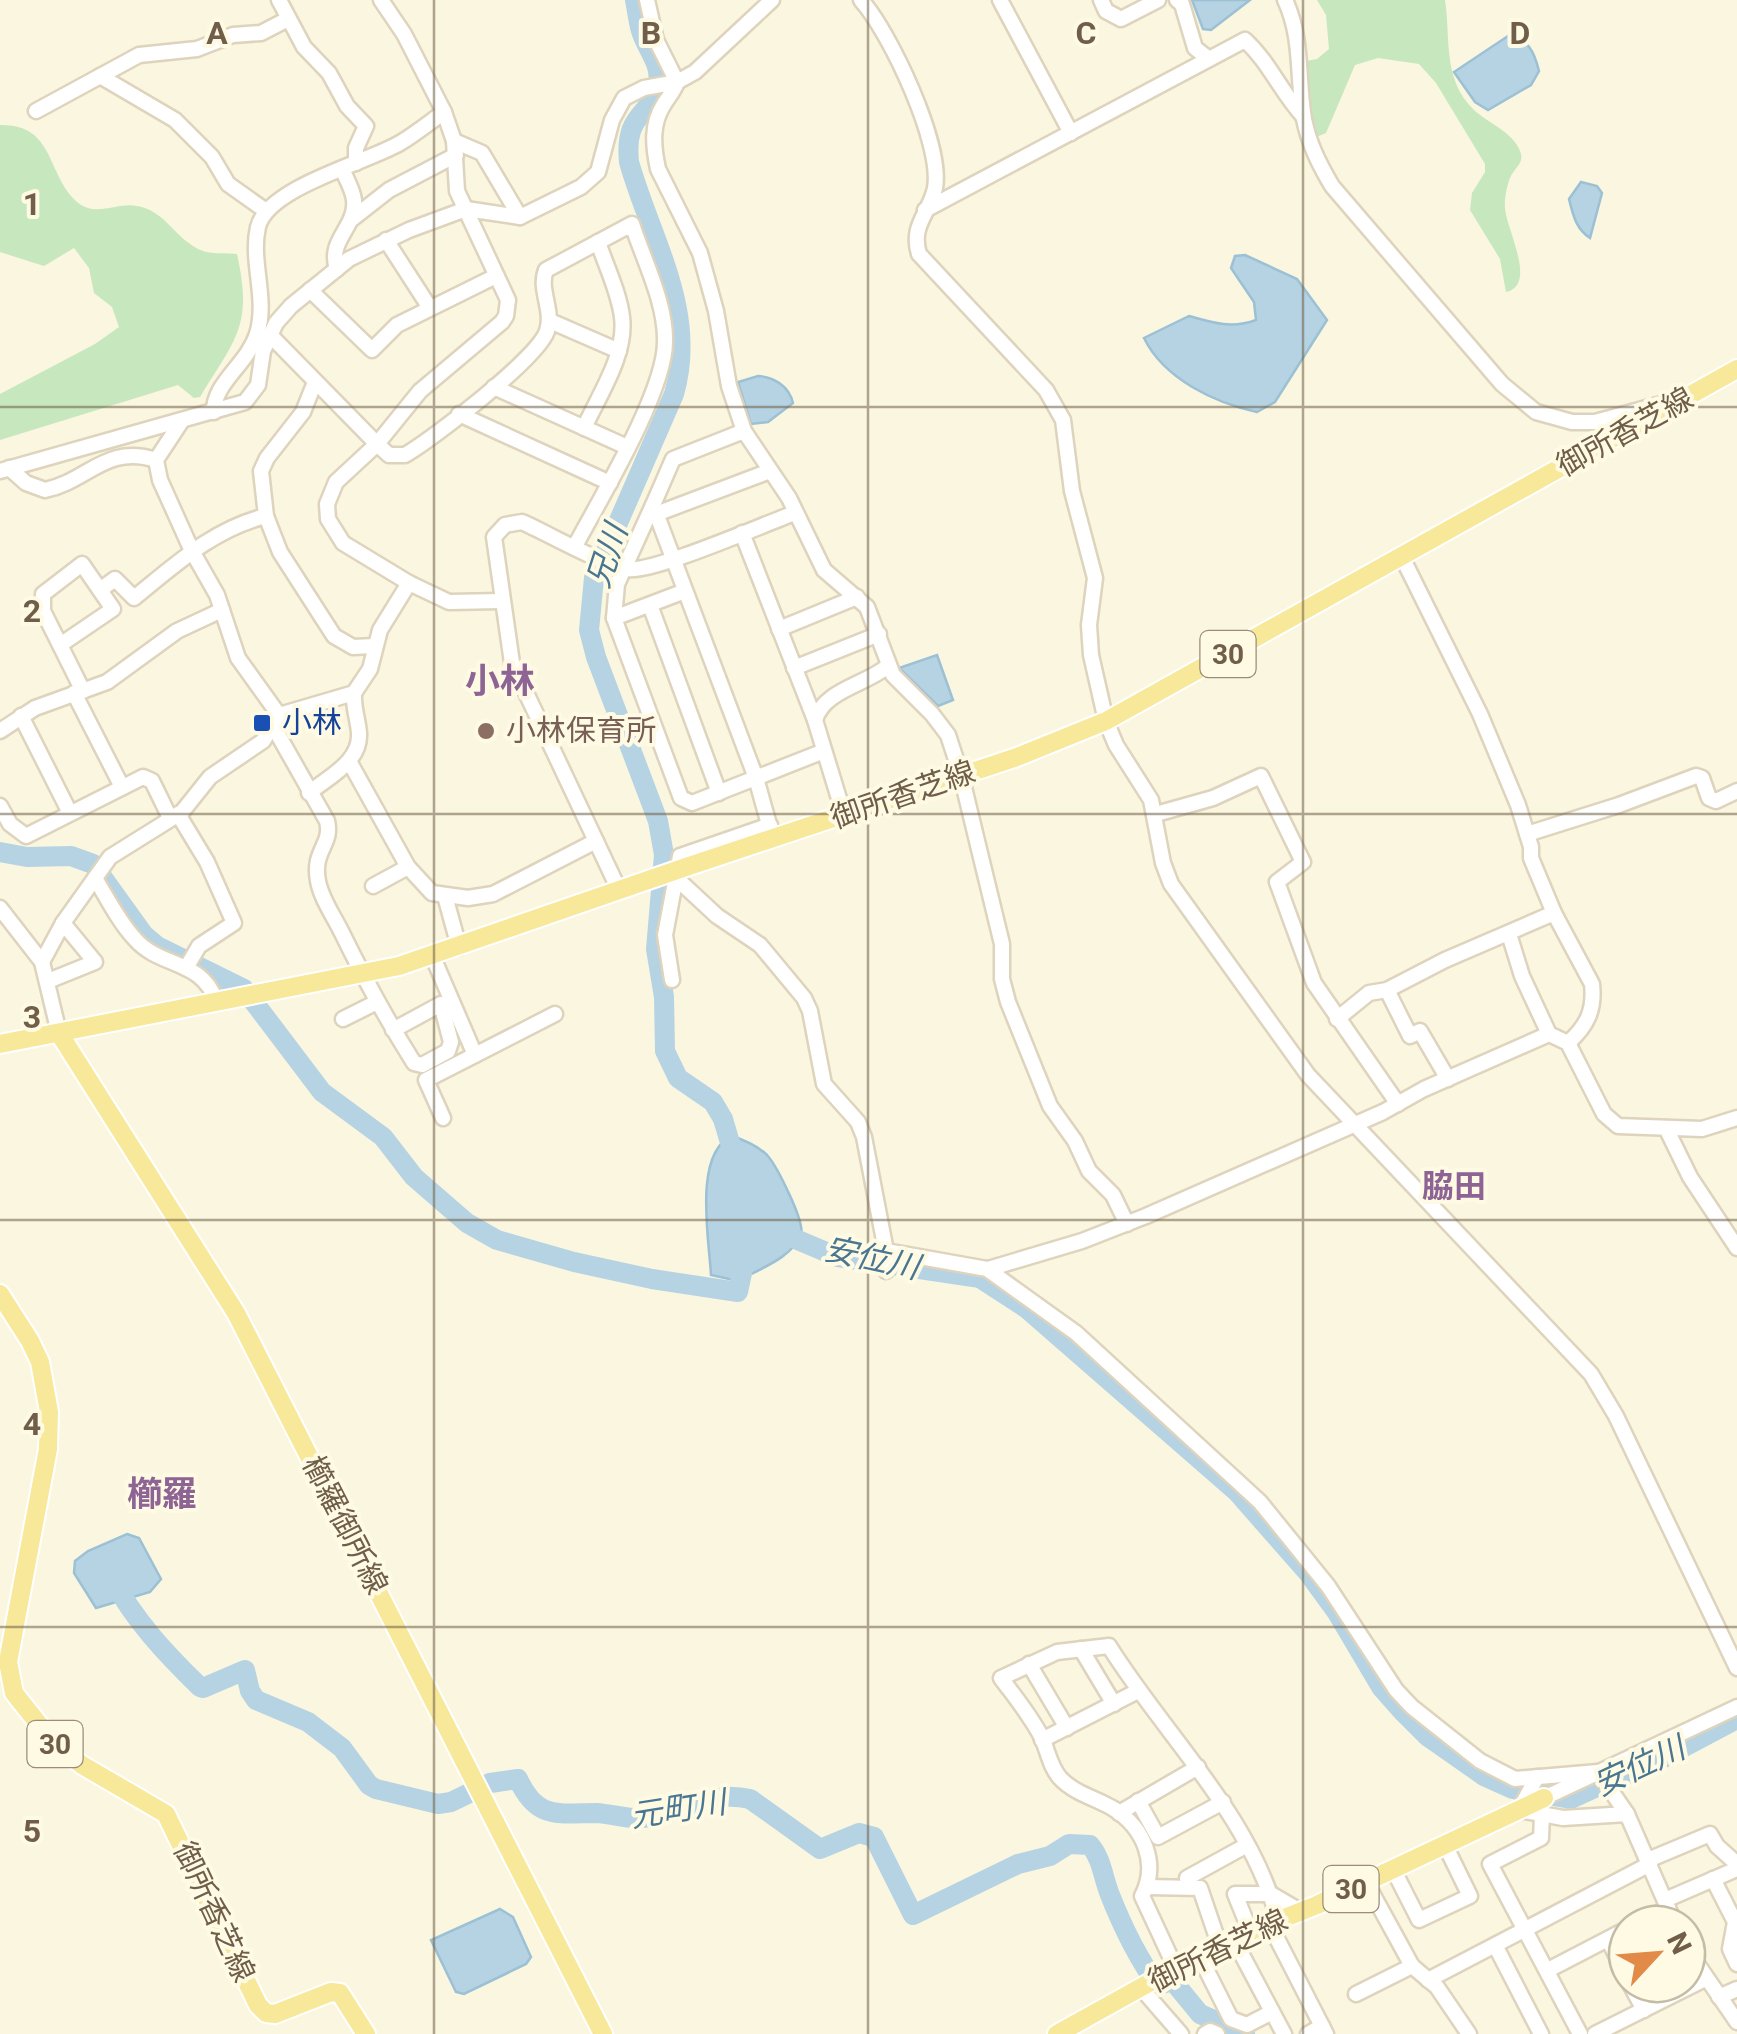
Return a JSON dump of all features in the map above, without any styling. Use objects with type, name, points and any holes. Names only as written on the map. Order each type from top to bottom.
[{"type":"main road","name":"御所香芝線","points":[[0,1044],[362,974],[432,956],[681,872],[771,832],[844,815],[1018,757],[1106,721],[1737,369]]},
{"type":"main road","name":"櫛羅御所線","points":[[59,1033],[236,1313],[602,2034]]},
{"type":"main road","name":"御所香芝線","points":[[0,1294],[40,1362],[49,1412],[48,1450],[3,1683],[68,1755],[166,1814],[221,1933],[258,2005],[266,2013],[274,2014],[331,1992],[340,1994],[366,2034]]},
{"type":"main road","name":"御所香芝線","points":[[1057,2034],[1083,2029],[1150,1982],[1198,1955],[1445,1845],[1534,1797]]},
{"type":"street","points":[[279,0],[304,47],[329,73],[347,106],[366,126],[349,166],[354,198],[352,219]]},
{"type":"street","points":[[381,0],[404,34],[444,112],[455,148],[455,182],[508,300],[506,316],[420,392],[377,444],[336,482],[327,504],[328,519],[343,543],[409,583],[450,602],[501,600]]},
{"type":"street","points":[[647,0],[656,40],[673,83],[659,113],[653,140],[658,169],[700,253],[716,311],[729,386],[744,432],[770,470],[824,570],[867,607],[888,666],[899,683],[941,724],[961,774],[1002,944],[1002,979],[1008,1002],[1050,1106],[1075,1141],[1089,1171],[1113,1196],[1127,1224]]},
{"type":"street","points":[[5,470],[182,422],[234,406],[252,396],[270,335],[284,312],[337,268],[361,251],[466,210],[520,217],[592,180],[603,160],[617,106],[624,98],[644,88],[673,83],[719,51],[772,0]]},
{"type":"street","points":[[862,0],[887,37],[930,136],[936,171],[932,198],[916,228],[915,241],[926,264],[1046,390],[1063,420],[1072,490],[1095,578],[1088,642],[1106,721],[1156,814],[1163,863],[1171,884],[1298,1061],[1590,1374],[1616,1416],[1737,1668]]},
{"type":"street","points":[[1000,0],[1071,134]]},
{"type":"street","points":[[1101,0],[1106,11],[1121,20],[1158,0]]},
{"type":"street","points":[[1177,0],[1182,4],[1195,48],[1209,59]]},
{"type":"street","points":[[1285,0],[1298,36],[1308,139],[1332,186],[1516,399],[1536,412],[1572,422],[1595,422],[1684,398]]},
{"type":"street","points":[[36,111],[139,55],[197,49],[233,35],[260,33],[288,19]]},
{"type":"street","points":[[925,211],[1245,40],[1258,52],[1304,117]]},
{"type":"street","points":[[100,76],[175,120],[212,157],[228,184],[266,211]]},
{"type":"street","points":[[214,412],[215,395],[242,365],[257,335],[262,303],[257,232],[266,211],[308,184],[402,142],[444,112]]},
{"type":"street","points":[[337,268],[334,253],[352,219],[455,148],[474,148],[488,160],[520,217]]},
{"type":"street","points":[[270,335],[377,444],[390,455],[404,456],[533,354],[550,321],[542,280],[546,270],[632,224],[664,323],[664,357],[660,375],[582,549]]},
{"type":"street","points":[[386,240],[430,308]]},
{"type":"street","points":[[584,428],[618,351],[622,319],[598,242]]},
{"type":"street","points":[[310,290],[372,350],[397,326],[496,276]]},
{"type":"street","points":[[550,321],[618,351]]},
{"type":"street","points":[[315,382],[303,412],[261,471],[266,516],[290,570],[334,636],[353,647],[374,646]]},
{"type":"street","points":[[494,387],[627,447]]},
{"type":"street","points":[[458,414],[610,483]]},
{"type":"street","points":[[182,422],[156,460],[160,480],[192,551],[211,582],[238,658],[275,720],[329,830],[316,858],[318,884],[377,1002],[414,1063],[422,1066],[448,1051],[451,1042],[441,1004],[394,1030]]},
{"type":"street","points":[[744,432],[673,459],[654,510],[620,567],[614,618],[680,798],[692,803],[824,752]]},
{"type":"street","points":[[5,470],[45,490],[105,460],[133,456],[156,460]]},
{"type":"street","points":[[654,510],[770,470]]},
{"type":"street","points":[[654,510],[756,778],[771,832]]},
{"type":"street","points":[[619,890],[512,662],[493,545],[498,530],[512,522],[522,522],[620,567],[647,568],[794,513]]},
{"type":"street","points":[[100,590],[116,579],[134,598],[192,551],[228,528],[266,516]]},
{"type":"street","points":[[742,532],[815,720],[844,815]]},
{"type":"street","points":[[1402,558],[1480,714],[1527,834],[1531,858],[1554,913],[1588,973],[1594,996],[1587,1022],[1568,1044]]},
{"type":"street","points":[[60,645],[113,609],[82,564],[44,594],[43,611],[122,788]]},
{"type":"street","points":[[42,962],[62,924],[99,871],[121,848],[174,816],[210,777],[263,741],[275,720],[354,693],[370,670],[380,630],[409,583]]},
{"type":"street","points":[[614,618],[685,590]]},
{"type":"street","points":[[778,629],[857,597]]},
{"type":"street","points":[[650,604],[719,792]]},
{"type":"street","points":[[0,731],[21,716],[107,682],[178,632],[222,610]]},
{"type":"street","points":[[794,668],[879,634]]},
{"type":"street","points":[[815,720],[825,700],[866,682],[888,666]]},
{"type":"street","points":[[308,793],[350,761],[358,741],[354,693]]},
{"type":"street","points":[[21,716],[70,813]]},
{"type":"street","points":[[350,761],[408,867],[423,886],[445,896],[493,894],[596,841]]},
{"type":"street","points":[[1156,814],[1213,798],[1261,776],[1304,862],[1277,882],[1314,983],[1398,1104]]},
{"type":"street","points":[[1527,834],[1696,776],[1702,778],[1709,798],[1716,800],[1737,791]]},
{"type":"street","points":[[0,806],[10,824],[26,836],[143,777],[152,781],[207,862],[234,923],[208,938],[188,962]]},
{"type":"street","points":[[379,888],[408,867]]},
{"type":"street","points":[[99,871],[136,942],[188,962],[205,980],[216,1002]]},
{"type":"street","points":[[672,980],[665,935],[681,872]]},
{"type":"street","points":[[681,872],[717,916],[769,954],[807,1004],[824,1084],[861,1130],[882,1246],[890,1254],[987,1268],[1082,1241],[1354,1125],[1550,1034]]},
{"type":"street","points":[[445,896],[459,947]]},
{"type":"street","points":[[0,908],[42,962],[59,1033]]},
{"type":"street","points":[[1337,1019],[1369,994],[1387,990],[1554,913]]},
{"type":"street","points":[[48,981],[95,962],[62,924]]},
{"type":"street","points":[[1509,934],[1522,976],[1550,1034],[1568,1044],[1618,1126],[1702,1129],[1737,1118]]},
{"type":"street","points":[[432,956],[475,1055]]},
{"type":"street","points":[[1387,990],[1410,1036],[1420,1031],[1448,1079]]},
{"type":"street","points":[[344,1019],[377,1002]]},
{"type":"street","points":[[443,1118],[426,1080],[555,1014]]},
{"type":"street","points":[[1666,1128],[1690,1176],[1737,1248]]},
{"type":"street","points":[[886,1271],[890,1254]]},
{"type":"street","points":[[987,1268],[1076,1333],[1260,1502],[1328,1586],[1383,1672],[1412,1708],[1493,1770],[1515,1779],[1534,1797],[1608,1818],[1627,1814]]},
{"type":"street","points":[[1176,1967],[1142,1896],[1151,1864],[1134,1827],[1118,1812],[1060,1778],[1042,1740],[1001,1678],[1057,1652],[1110,1646],[1138,1692],[1223,1802],[1247,1845],[1271,1894],[1274,1921],[1318,2031]]},
{"type":"street","points":[[1081,1649],[1114,1704]]},
{"type":"street","points":[[1029,1664],[1067,1728]]},
{"type":"street","points":[[1042,1740],[1138,1692]]},
{"type":"street","points":[[1534,1797],[1600,1774],[1737,1706]]},
{"type":"street","points":[[1118,1812],[1198,1767]]},
{"type":"street","points":[[1534,1797],[1600,1774]]},
{"type":"street","points":[[1428,1980],[1649,1862],[1710,1834],[1737,1866],[1666,1904],[1649,1862],[1627,1814],[1600,1774]]},
{"type":"street","points":[[1534,1797],[1541,1838],[1490,1864],[1580,2034]]},
{"type":"street","points":[[1138,1802],[1158,1837],[1223,1802]]},
{"type":"street","points":[[1187,1878],[1247,1845]]},
{"type":"street","points":[[1393,1869],[1418,1920],[1470,1896],[1445,1845]]},
{"type":"street","points":[[1713,1880],[1735,1922],[1730,1949],[1737,1964]]},
{"type":"street","points":[[1366,1882],[1412,1966],[1437,1986],[1469,2034]]},
{"type":"street","points":[[1147,1887],[1200,1888],[1234,1938],[1284,2034]]},
{"type":"street","points":[[1234,1938],[1235,1894],[1271,1894],[1300,1911]]},
{"type":"street","points":[[1548,1970],[1607,1940]]},
{"type":"street","points":[[1496,1946],[1541,2034]]},
{"type":"street","points":[[1198,1955],[1231,2019],[1247,2026],[1272,2012]]},
{"type":"street","points":[[1360,1988],[1412,1966]]},
{"type":"street","points":[[1707,1980],[1737,2022]]},
{"type":"street","points":[[1150,1982],[1182,2034]]},
{"type":"street","points":[[1718,1997],[1737,1989]]},
{"type":"street","points":[[1641,2004],[1644,2010]]},
{"type":"street","points":[[1595,2034],[1656,2004]]},
{"type":"street","points":[[1205,2034],[1217,2034]]},
{"type":"green space","points":[[1317,0],[1445,0],[1450,58],[1457,85],[1474,110],[1512,138],[1521,155],[1505,201],[1520,268],[1515,287],[1506,292],[1500,259],[1470,210],[1472,193],[1485,172],[1485,164],[1436,83],[1419,64],[1378,58],[1355,65],[1326,133],[1314,138],[1301,62],[1317,59],[1329,49],[1326,15]]},
{"type":"green space","points":[[0,125],[31,133],[48,153],[67,191],[84,207],[137,206],[161,217],[199,249],[237,254],[242,315],[232,345],[200,397],[194,398],[178,385],[0,440],[0,394],[95,344],[119,327],[112,307],[94,293],[89,268],[74,248],[44,266],[0,252]]},
{"type":"water","points":[[1192,0],[1250,0],[1211,30],[1203,29]]},
{"type":"water","points":[[1508,36],[1530,48],[1539,71],[1531,85],[1488,110],[1475,102],[1454,72]]},
{"type":"water","points":[[1581,182],[1597,186],[1602,193],[1590,238],[1578,226],[1569,199]]},
{"type":"water","points":[[1245,255],[1297,279],[1327,320],[1275,402],[1257,412],[1192,387],[1164,366],[1144,338],[1189,316],[1231,325],[1256,320],[1254,302],[1231,268],[1235,256]]},
{"type":"water","points":[[758,376],[780,384],[793,403],[768,422],[751,424],[738,382]]},
{"type":"water","points":[[937,655],[953,700],[938,706],[899,668]]},
{"type":"water","points":[[732,1136],[767,1155],[789,1194],[801,1228],[791,1250],[738,1281],[711,1275],[706,1220],[712,1160],[720,1145]]},
{"type":"water","points":[[127,1534],[139,1538],[161,1579],[150,1592],[96,1608],[74,1573],[75,1561]]},
{"type":"water","points":[[500,1909],[513,1917],[531,1957],[526,1964],[464,1994],[456,1992],[431,1940]]},
{"type":"waterway","name":"兄川","points":[[635,0],[641,31],[659,76],[655,94],[634,123],[629,162],[669,276],[680,334],[680,363],[674,394],[594,578],[589,630],[658,821],[664,855],[656,949],[664,997],[665,1051],[678,1078],[713,1102],[723,1119],[736,1163]]},
{"type":"waterway","name":"安位川","points":[[0,852],[27,857],[71,856],[93,864],[144,935],[157,946],[244,989],[322,1092],[383,1137],[414,1177],[467,1223],[497,1240],[652,1279],[738,1292],[746,1254]]},
{"type":"waterway","name":"安位川","points":[[774,1230],[838,1257],[980,1278],[1026,1308],[1237,1492],[1309,1574],[1381,1687],[1427,1736],[1484,1776],[1513,1789],[1571,1799],[1635,1773],[1737,1719]]},
{"type":"waterway","name":"元町川","points":[[112,1578],[152,1636],[200,1687],[245,1670],[256,1700],[308,1722],[342,1748],[376,1789],[438,1804],[451,1802],[490,1783],[518,1779],[533,1802],[550,1811],[637,1818],[711,1799],[750,1799],[820,1849],[859,1833],[874,1837],[913,1915],[1018,1864],[1050,1856],[1069,1844],[1090,1845],[1125,1931],[1158,1986],[1172,1980],[1200,2014],[1245,2034]]},
{"type":"place","name":"小林","points":[[262,723]]},
{"type":"place","name":"小林保育所","points":[[486,731]]},
{"type":"district","name":"小林","points":[[500,681]]},
{"type":"district","name":"脇田","points":[[1454,1186]]},
{"type":"district","name":"櫛羅","points":[[162,1494]]}]
